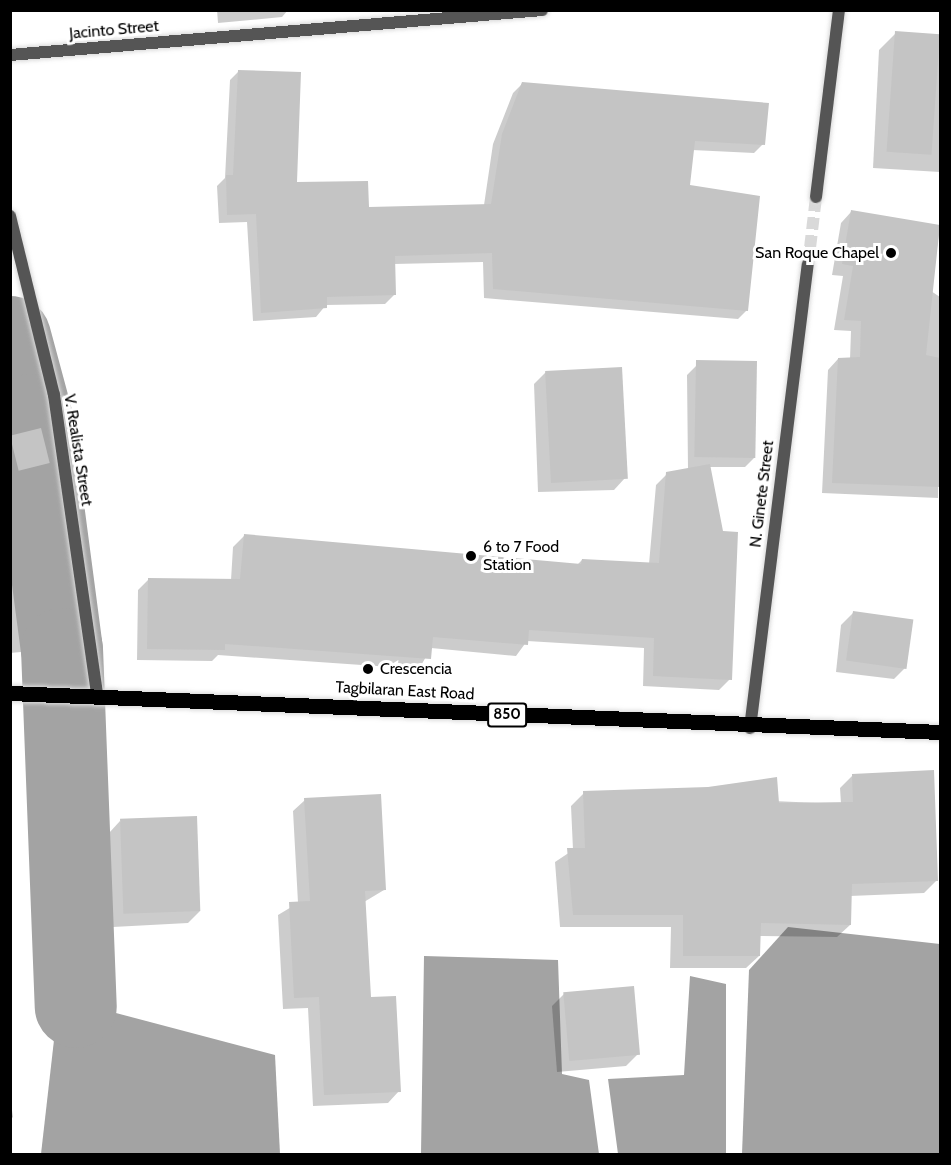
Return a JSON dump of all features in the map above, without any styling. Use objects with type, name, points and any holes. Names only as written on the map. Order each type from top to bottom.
[{"type":"main road","name":"Tagbilaran East Road","points":[[10,693],[97,693],[750,728],[940,732]]},
{"type":"street","name":"Jacinto Street","points":[[10,55],[542,10]]},
{"type":"street","points":[[816,196],[839,10]]},
{"type":"street","name":"V. Realista Street","points":[[10,216],[54,395],[97,693]]},
{"type":"street","name":"N. Ginete Street","points":[[750,728],[808,265]]},
{"type":"shaded area","points":[[788,927],[940,944],[940,1154],[742,1154],[749,970]]},
{"type":"shaded area","points":[[424,956],[558,960],[562,1074],[589,1080],[599,1154],[421,1154]]},
{"type":"shaded area","points":[[690,976],[726,984],[726,1154],[618,1154],[608,1079],[684,1075]]},
{"type":"shaded area","points":[[58,1005],[97,1008],[275,1055],[280,1154],[41,1154]]},
{"type":"building","points":[[895,31],[940,34],[931,155],[887,152]]},
{"type":"building","points":[[238,70],[301,72],[297,182],[368,181],[369,207],[491,204],[502,134],[522,82],[769,103],[765,145],[695,141],[690,185],[760,196],[748,311],[493,289],[492,253],[395,256],[396,295],[327,297],[327,308],[261,313],[256,214],[227,215],[226,175],[233,175]]},
{"type":"building","points":[[851,210],[940,225],[926,355],[940,358],[940,487],[832,483],[838,358],[860,357],[861,321],[844,320],[853,266],[842,264]]},
{"type":"building","points":[[696,360],[757,361],[755,458],[694,457]]},
{"type":"building","points":[[622,367],[628,479],[551,483],[545,371]]},
{"type":"building","points":[[41,428],[50,463],[19,471],[10,436]]},
{"type":"building","points":[[710,464],[723,531],[738,532],[732,680],[653,676],[654,638],[529,630],[528,645],[433,637],[431,659],[225,644],[225,650],[147,649],[148,578],[240,579],[244,534],[581,564],[582,559],[659,563],[666,472]]},
{"type":"building","points":[[853,611],[913,619],[906,669],[846,661]]},
{"type":"building","points":[[934,770],[938,881],[852,884],[851,925],[761,923],[760,956],[683,956],[683,915],[573,915],[567,848],[585,848],[583,791],[708,787],[777,777],[779,803],[853,802],[852,774]]},
{"type":"building","points":[[381,794],[386,890],[365,891],[371,997],[396,996],[401,1092],[324,1095],[319,997],[294,998],[289,902],[310,901],[304,798]]},
{"type":"building","points":[[197,816],[200,911],[123,914],[120,819]]},
{"type":"building","points":[[634,986],[640,1055],[569,1061],[563,992]]},
{"type":"waterway","points":[[10,337],[31,415],[62,649],[76,1007]]},
{"type":"tunnel","points":[[808,265],[816,197]]},
{"type":"place","name":"San Roque Chapel","points":[[891,253]]},
{"type":"place","name":"6 to 7 Food Station","points":[[471,556]]},
{"type":"place","name":"Crescencia","points":[[368,669]]}]
